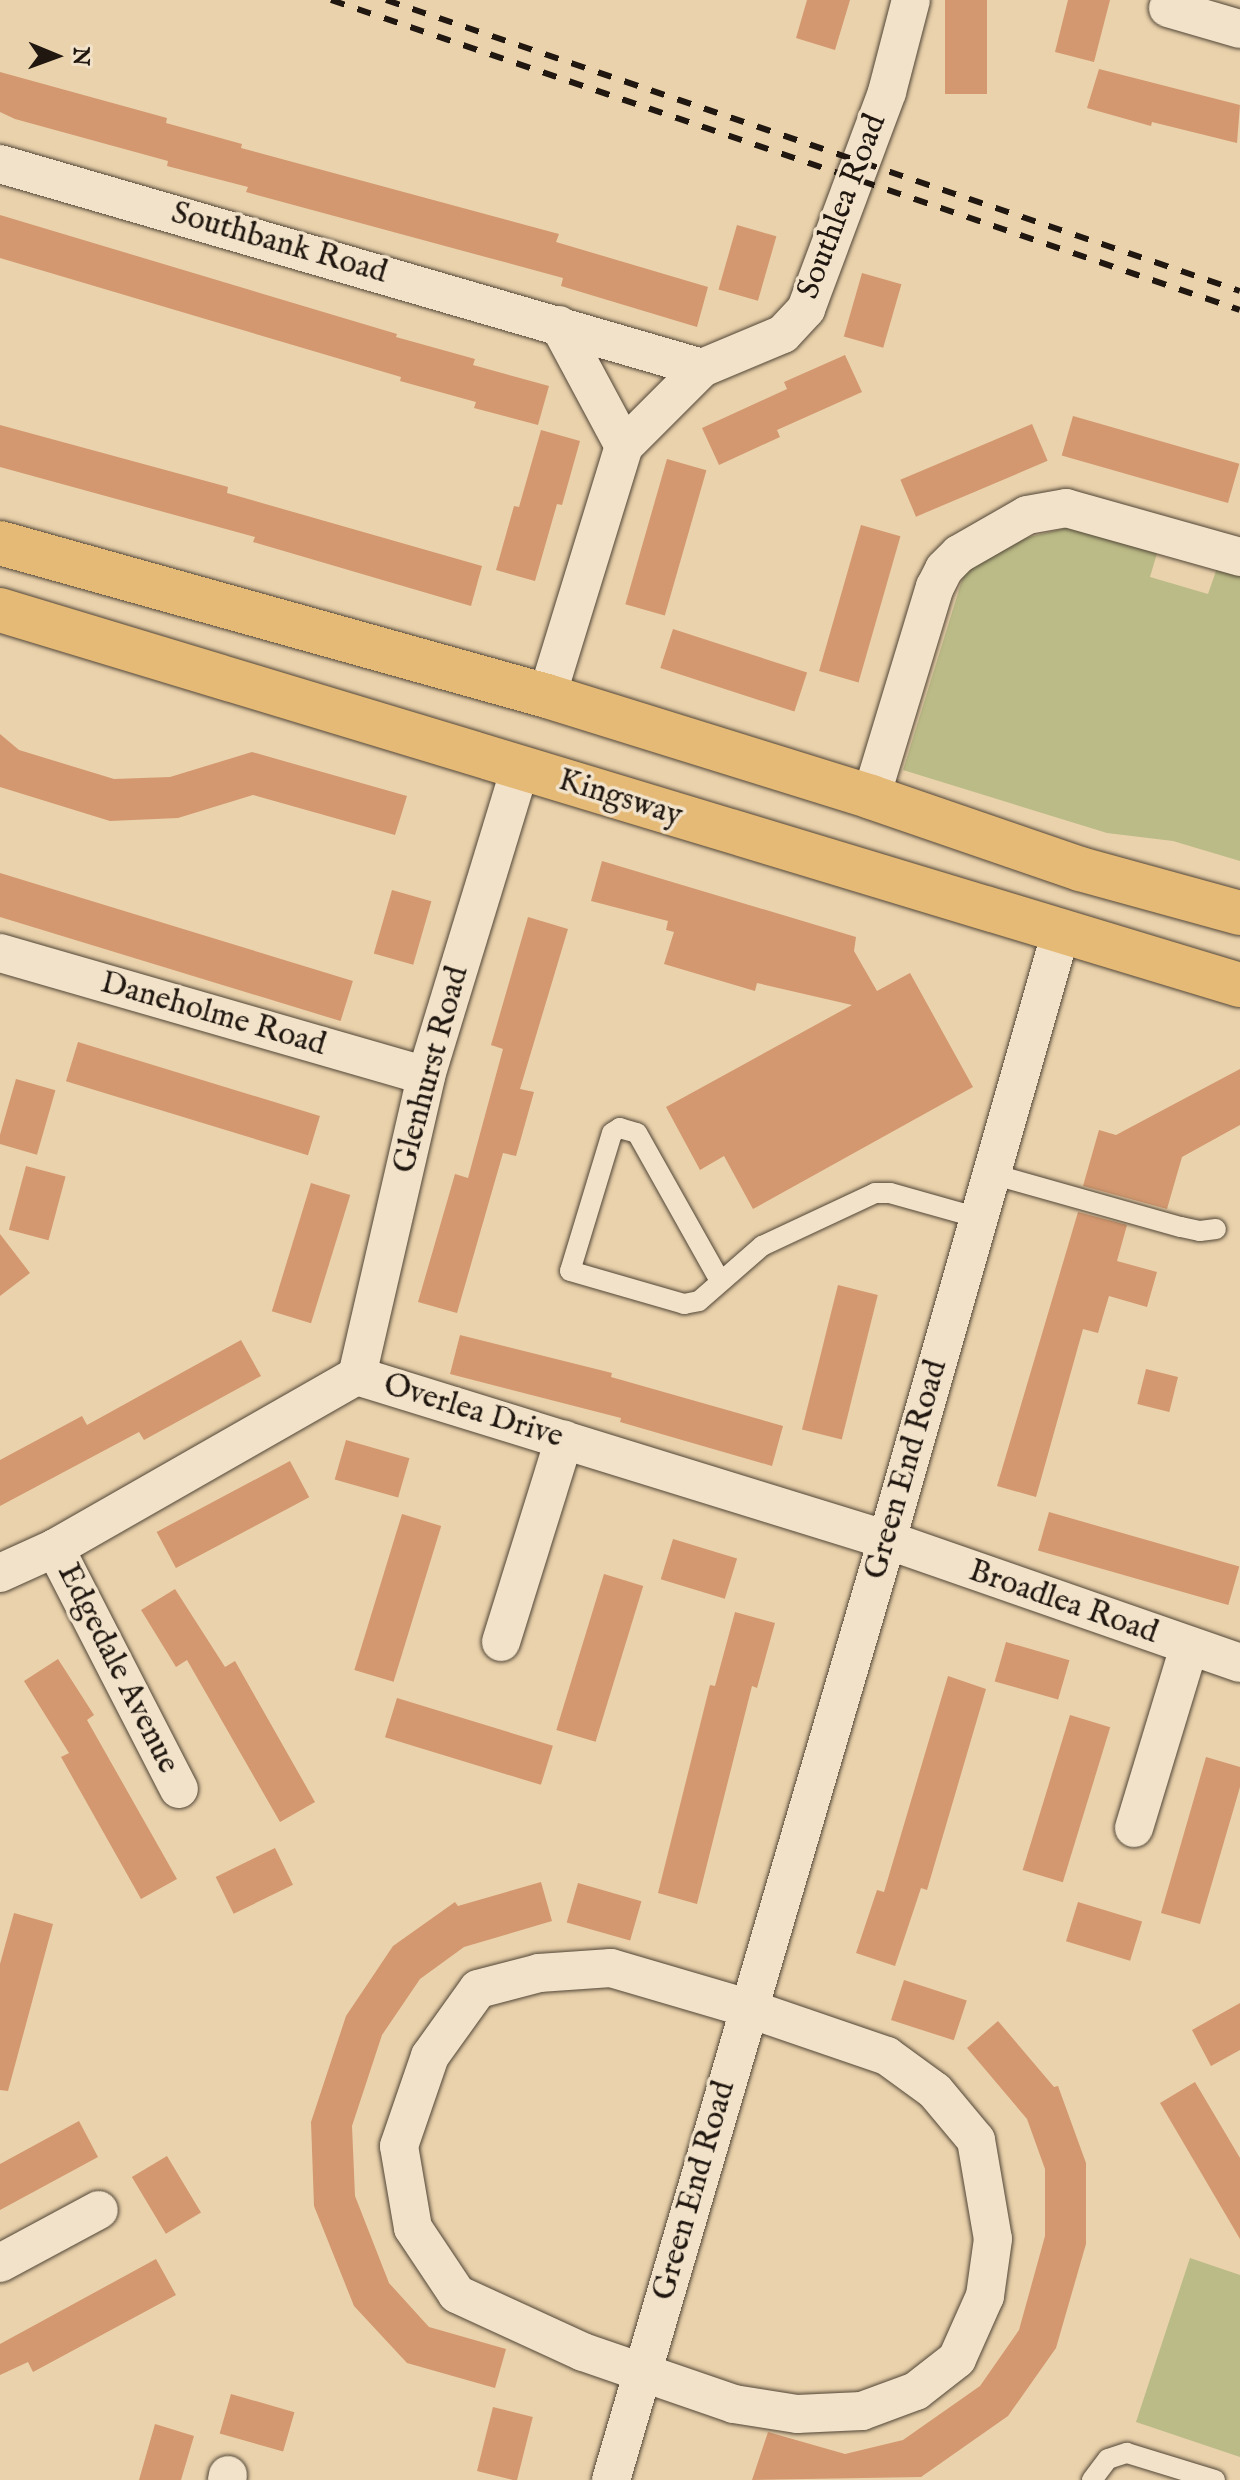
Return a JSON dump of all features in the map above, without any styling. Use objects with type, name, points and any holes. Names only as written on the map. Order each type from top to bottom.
[{"type":"highway","points":[[0,543],[547,696],[871,797],[1080,869],[1240,913]]},
{"type":"highway","name":"Kingsway","points":[[0,610],[1240,985]]},
{"type":"highway","points":[[1061,931],[1080,869]]},
{"type":"street","name":"Southlea Road","points":[[547,696],[624,446],[702,368],[783,334],[806,309],[887,92],[911,0]]},
{"type":"street","points":[[1168,8],[1240,29]]},
{"type":"street","name":"Southbank Road","points":[[0,164],[702,368]]},
{"type":"street","points":[[559,325],[624,446]]},
{"type":"street","points":[[871,797],[935,587],[944,569],[959,554],[1027,515],[1066,508],[1240,557]]},
{"type":"street","name":"Glenhurst Road","points":[[357,1376],[426,1076],[520,769]]},
{"type":"street","name":"Green End Road","points":[[611,2480],[747,2008],[887,1540],[1061,931]]},
{"type":"street","name":"Daneholme Road","points":[[0,953],[426,1076]]},
{"type":"street","name":"Overlea Drive","points":[[0,1573],[55,1548],[357,1376],[887,1540]]},
{"type":"street","points":[[501,1642],[564,1440]]},
{"type":"street","name":"Broadlea Road","points":[[887,1540],[1240,1663]]},
{"type":"street","name":"Edgedale Avenue","points":[[55,1548],[179,1789]]},
{"type":"street","points":[[1134,1828],[1189,1647]]},
{"type":"street","points":[[611,1968],[747,2008],[887,2056],[935,2091],[976,2140],[993,2239],[985,2296],[957,2359],[916,2391],[862,2411],[797,2414],[734,2404],[583,2352],[457,2294],[413,2228],[399,2146],[430,2056],[478,1989],[539,1973],[611,1968]]},
{"type":"street","points":[[0,2263],[99,2210]]},
{"type":"lane","points":[[719,1279],[637,1133],[620,1128],[612,1133],[570,1271],[691,1304],[762,1246],[875,1193],[890,1193],[979,1218]]},
{"type":"lane","points":[[992,1174],[1181,1227],[1200,1231],[1216,1229]]},
{"type":"lane","points":[[1092,2480],[1108,2459],[1127,2453],[1215,2480]]},
{"type":"green space","points":[[1070,527],[1158,550],[1150,577],[1208,594],[1217,568],[1240,575],[1240,861],[1173,841],[1107,833],[903,770],[963,577],[975,564],[1025,538]]},
{"type":"green space","points":[[1190,2258],[1240,2275],[1240,2457],[1136,2422]]},
{"type":"building","points":[[807,0],[850,0],[835,50],[796,38]]},
{"type":"building","points":[[945,0],[987,0],[987,94],[945,94]]},
{"type":"building","points":[[1068,0],[1110,0],[1094,62],[1055,52]]},
{"type":"building","points":[[1099,69],[1240,105],[1237,143],[1152,122],[1151,126],[1087,108]]},
{"type":"building","points":[[0,72],[167,118],[166,123],[242,144],[241,148],[559,234],[556,242],[708,287],[697,327],[561,286],[563,278],[246,192],[248,187],[167,166],[168,161],[15,119],[0,112]]},
{"type":"building","points":[[0,215],[397,334],[396,337],[475,359],[473,365],[549,386],[538,425],[474,408],[476,402],[400,381],[401,377],[0,258]]},
{"type":"building","points":[[737,225],[776,236],[758,301],[719,289]]},
{"type":"building","points":[[862,273],[901,284],[883,348],[844,336]]},
{"type":"building","points":[[845,355],[862,392],[777,430],[780,437],[719,465],[702,428],[787,389],[784,382]]},
{"type":"building","points":[[1073,416],[1239,464],[1228,503],[1062,455]]},
{"type":"building","points":[[1032,424],[1048,461],[916,517],[900,480]]},
{"type":"building","points":[[0,425],[228,487],[227,493],[482,566],[471,606],[253,542],[255,537],[0,467]]},
{"type":"building","points":[[541,430],[580,441],[562,505],[557,504],[535,581],[496,570],[514,506],[519,507]]},
{"type":"building","points":[[667,459],[706,470],[665,615],[625,604]]},
{"type":"building","points":[[861,525],[900,536],[859,682],[819,671]]},
{"type":"building","points":[[673,629],[807,673],[794,712],[660,668]]},
{"type":"building","points":[[0,734],[19,750],[114,779],[170,777],[252,752],[407,796],[395,835],[253,795],[178,818],[110,821],[0,787]]},
{"type":"building","points":[[602,861],[856,937],[854,951],[877,991],[910,973],[973,1087],[753,1209],[724,1156],[700,1170],[666,1107],[852,1005],[757,983],[755,991],[664,964],[674,932],[666,930],[668,921],[591,901]]},
{"type":"building","points":[[0,873],[353,981],[341,1021],[0,917]]},
{"type":"building","points":[[392,890],[431,901],[413,965],[374,953]]},
{"type":"building","points":[[528,917],[568,929],[520,1089],[534,1092],[516,1156],[503,1153],[457,1313],[418,1302],[455,1174],[468,1178],[503,1049],[491,1045]]},
{"type":"building","points":[[78,1042],[320,1116],[308,1155],[66,1081]]},
{"type":"building","points":[[1240,1069],[1240,1125],[1182,1157],[1167,1209],[1083,1186],[1099,1130],[1116,1135]]},
{"type":"building","points":[[16,1079],[55,1090],[37,1155],[0,1144]]},
{"type":"building","points":[[26,1166],[66,1177],[49,1240],[9,1230]]},
{"type":"building","points":[[311,1183],[350,1195],[311,1323],[272,1311]]},
{"type":"building","points":[[1078,1212],[1127,1225],[1117,1261],[1157,1272],[1147,1307],[1109,1296],[1098,1333],[1083,1329],[1036,1497],[997,1486]]},
{"type":"building","points":[[0,1234],[30,1273],[0,1296]]},
{"type":"building","points":[[838,1285],[878,1295],[842,1439],[802,1430]]},
{"type":"building","points":[[460,1335],[612,1373],[611,1377],[783,1426],[772,1466],[620,1422],[621,1418],[450,1374]]},
{"type":"building","points":[[241,1340],[261,1376],[144,1440],[139,1432],[0,1506],[0,1460],[82,1416],[87,1425]]},
{"type":"building","points":[[1146,1369],[1178,1377],[1169,1412],[1137,1404]]},
{"type":"building","points":[[346,1440],[409,1458],[398,1498],[335,1479]]},
{"type":"building","points":[[290,1461],[309,1497],[176,1568],[157,1532]]},
{"type":"building","points":[[1049,1512],[1239,1567],[1228,1605],[1038,1550]]},
{"type":"building","points":[[402,1514],[441,1526],[394,1682],[354,1670]]},
{"type":"building","points":[[673,1539],[737,1559],[725,1599],[661,1579]]},
{"type":"building","points":[[604,1574],[643,1586],[596,1742],[556,1730]]},
{"type":"building","points":[[175,1589],[225,1667],[235,1661],[315,1802],[280,1822],[187,1660],[176,1667],[141,1610]]},
{"type":"building","points":[[735,1612],[775,1623],[757,1688],[752,1686],[697,1904],[658,1893],[710,1685],[715,1686]]},
{"type":"building","points":[[1006,1642],[1069,1660],[1058,1700],[995,1681]]},
{"type":"building","points":[[58,1659],[94,1715],[87,1720],[177,1879],[141,1899],[61,1757],[69,1753],[24,1681]]},
{"type":"building","points":[[948,1676],[986,1689],[927,1890],[921,1888],[895,1966],[856,1953],[877,1890],[884,1892]]},
{"type":"building","points":[[397,1698],[553,1746],[541,1785],[385,1737]]},
{"type":"building","points":[[1070,1715],[1110,1727],[1063,1882],[1023,1870]]},
{"type":"building","points":[[1206,1757],[1240,1767],[1240,1787],[1200,1924],[1161,1913]]},
{"type":"building","points":[[275,1848],[293,1885],[234,1914],[216,1877]]},
{"type":"building","points":[[541,1882],[552,1921],[464,1947],[420,1979],[382,2035],[352,2126],[355,2196],[389,2283],[429,2327],[506,2349],[495,2388],[407,2363],[354,2306],[314,2206],[311,2122],[346,2016],[393,1946],[455,1902],[458,1906]]},
{"type":"building","points":[[578,1883],[641,1901],[630,1941],[567,1922]]},
{"type":"building","points":[[1078,1902],[1142,1922],[1130,1961],[1066,1941]]},
{"type":"building","points":[[14,1913],[53,1924],[8,2091],[0,2090],[0,1964]]},
{"type":"building","points":[[904,1980],[967,2000],[954,2040],[891,2020]]},
{"type":"building","points":[[1240,2003],[1240,2050],[1211,2066],[1192,2030]]},
{"type":"building","points":[[998,2021],[1054,2087],[1058,2086],[1086,2163],[1086,2244],[1056,2348],[1008,2416],[921,2477],[752,2480],[768,2432],[845,2454],[903,2440],[980,2386],[1019,2330],[1045,2236],[1045,2169],[1027,2119],[967,2048]]},
{"type":"building","points":[[1195,2082],[1240,2158],[1240,2239],[1160,2103]]},
{"type":"building","points":[[79,2121],[98,2157],[0,2210],[0,2164]]},
{"type":"building","points":[[167,2156],[201,2213],[166,2234],[132,2177]]},
{"type":"building","points":[[156,2259],[176,2295],[33,2372],[28,2362],[0,2375],[0,2344]]},
{"type":"building","points":[[231,2394],[294,2412],[283,2452],[220,2433]]},
{"type":"building","points":[[493,2407],[533,2417],[517,2480],[477,2471]]},
{"type":"building","points":[[155,2424],[194,2436],[181,2480],[139,2480]]},
{"type":"railway","points":[[331,0],[1240,310]]},
{"type":"railway","points":[[386,0],[1240,291]]}]
